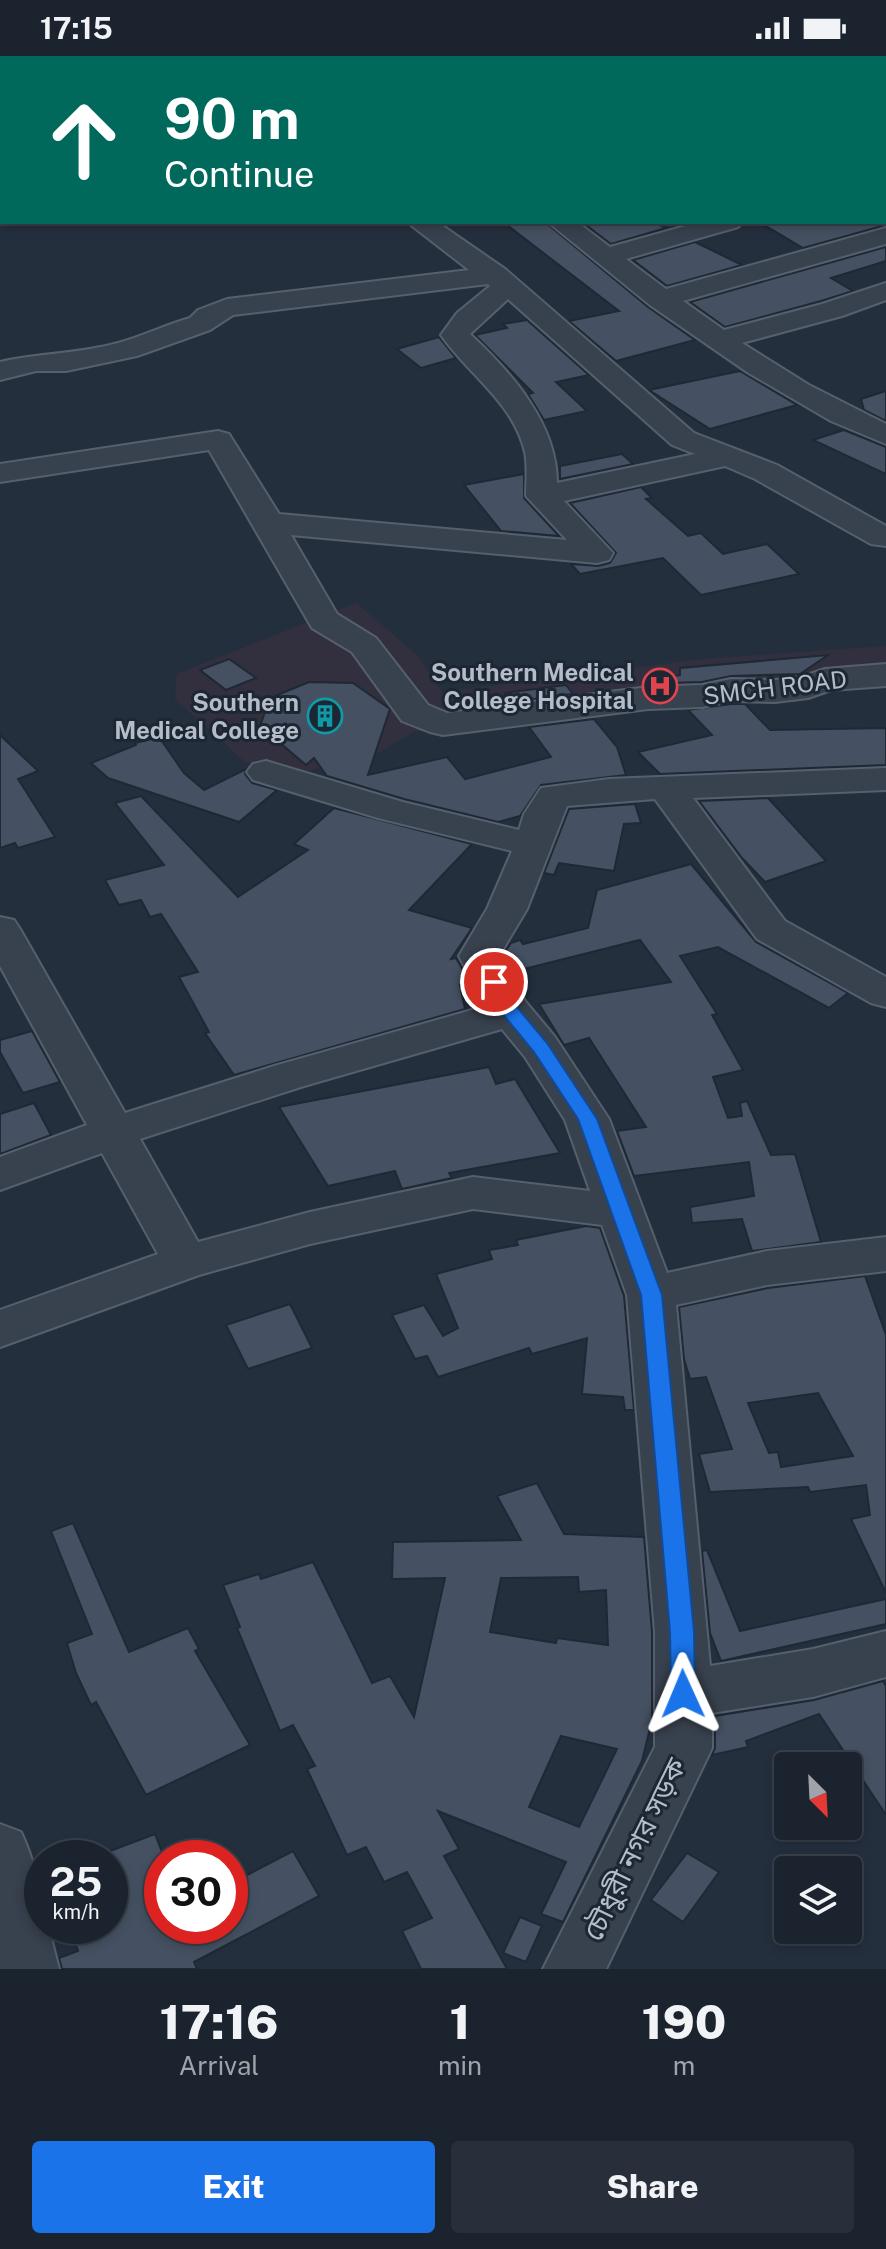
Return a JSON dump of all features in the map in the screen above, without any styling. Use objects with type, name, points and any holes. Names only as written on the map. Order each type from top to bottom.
[{"type":"street","points":[[423,224],[502,280],[683,439],[731,456],[882,537],[886,536]]},
{"type":"street","points":[[564,224],[697,327],[763,369],[886,435]]},
{"type":"street","points":[[606,256],[722,224]]},
{"type":"street","points":[[660,299],[886,236]]},
{"type":"street","points":[[0,371],[36,362],[66,362],[98,357],[141,346],[174,331],[200,324],[208,316],[227,307],[502,280]]},
{"type":"street","points":[[0,473],[218,440],[268,523],[597,553],[542,496],[540,451],[520,413],[499,382],[455,335],[502,280]]},
{"type":"street","points":[[720,340],[832,310],[886,291]]},
{"type":"street","points":[[542,496],[731,456]]},
{"type":"street","name":"SMCH ROAD","points":[[268,523],[324,621],[364,645],[415,713],[443,724],[648,698],[702,696],[731,690],[775,691],[808,687],[825,680],[886,675]]},
{"type":"street","points":[[266,772],[391,810],[534,845],[543,814],[554,796],[886,779]]},
{"type":"street","points":[[666,788],[771,930],[886,994]]},
{"type":"street","name":"চৌধুরী নগর সড়ক","points":[[534,845],[507,909],[479,956],[512,1012],[540,1047],[587,1119],[651,1295],[682,1632],[684,1748],[574,1969]]},
{"type":"street","points":[[0,929],[186,1262]]},
{"type":"street","points":[[0,1174],[113,1132],[289,1076],[512,1012]]},
{"type":"street","points":[[0,1329],[186,1262],[310,1228],[473,1193],[621,1211]]},
{"type":"street","points":[[651,1295],[684,1285],[807,1261],[886,1254]]},
{"type":"street","points":[[683,1694],[813,1673],[886,1654]]},
{"type":"street","points":[[0,1851],[28,1969]]},
{"type":"shaded area","name":"Southern Medical College Hospital","points":[[356,603],[417,655],[442,692],[703,659],[886,646],[886,681],[647,703],[414,732],[378,753],[304,772],[245,762],[175,699],[177,674]]},
{"type":"building","points":[[506,224],[547,224],[648,307],[695,340],[616,361],[569,321],[619,311]]},
{"type":"building","points":[[585,224],[657,224],[666,228],[611,244]]},
{"type":"building","points":[[762,224],[886,224],[886,225],[803,248]]},
{"type":"building","points":[[695,242],[742,265],[667,286],[633,260]]},
{"type":"building","points":[[886,247],[886,261],[831,278],[853,291],[821,301],[725,327],[690,302]]},
{"type":"building","points":[[527,320],[589,375],[556,382],[587,411],[544,420],[528,394],[533,393],[475,335],[507,328],[503,324]]},
{"type":"building","points":[[439,337],[456,358],[421,368],[397,349]]},
{"type":"building","points":[[740,371],[797,405],[710,429],[649,390]]},
{"type":"building","points":[[886,391],[886,421],[864,410],[861,399]]},
{"type":"building","points":[[844,430],[886,447],[886,474],[813,440]]},
{"type":"building","points":[[622,454],[633,464],[560,479],[560,466]]},
{"type":"building","points":[[524,474],[524,498],[559,536],[501,531],[464,485]]},
{"type":"building","points":[[641,487],[652,498],[646,499],[688,536],[701,533],[723,554],[767,544],[799,574],[701,595],[663,558],[580,574],[571,564],[598,566],[610,563],[616,553],[570,503]]},
{"type":"building","points":[[828,655],[800,674],[731,676],[702,682],[663,683],[660,680],[680,675],[680,668]]},
{"type":"building","points":[[229,659],[256,678],[226,690],[200,670]]},
{"type":"building","points":[[309,682],[353,683],[390,709],[368,775],[447,757],[465,779],[551,757],[529,727],[594,719],[617,747],[626,775],[541,785],[520,816],[498,822],[404,799],[327,776],[314,758],[306,765],[260,726],[270,698]]},
{"type":"building","points":[[566,685],[573,694],[511,702],[505,693]]},
{"type":"building","points":[[745,704],[770,730],[886,728],[886,765],[660,774],[638,752],[712,735],[688,710]]},
{"type":"building","points":[[0,735],[38,771],[18,779],[55,837],[18,848],[15,843],[0,848]]},
{"type":"building","points":[[159,737],[184,773],[204,790],[246,769],[245,774],[252,783],[277,790],[239,822],[108,778],[91,763],[135,743]]},
{"type":"building","points":[[141,796],[238,897],[308,850],[294,844],[334,808],[472,844],[409,910],[472,928],[451,959],[456,958],[470,982],[460,985],[465,1009],[234,1075],[205,1033],[209,1032],[179,977],[198,972],[161,914],[150,917],[141,900],[119,905],[105,880],[164,865],[115,803]]},
{"type":"building","points":[[768,798],[826,861],[765,882],[742,858],[699,801]]},
{"type":"building","points":[[635,804],[641,823],[624,824],[614,871],[559,863],[554,875],[544,873],[569,809]]},
{"type":"building","points":[[691,864],[756,942],[848,993],[829,1008],[718,947],[680,956],[717,1014],[712,1015],[743,1070],[713,1077],[728,1118],[742,1116],[740,1103],[747,1101],[771,1155],[795,1154],[821,1242],[752,1251],[742,1219],[692,1223],[690,1207],[754,1196],[749,1162],[634,1176],[617,1131],[646,1127],[589,1038],[564,1045],[539,1004],[671,982],[640,940],[512,972],[502,956],[511,943],[520,940],[523,944],[588,928],[597,890]]},
{"type":"building","points":[[32,1031],[60,1082],[23,1093],[0,1052],[0,1040]]},
{"type":"building","points":[[489,1067],[496,1084],[515,1079],[560,1153],[449,1173],[452,1178],[402,1189],[395,1171],[328,1186],[279,1107]]},
{"type":"building","points":[[34,1103],[51,1135],[0,1154],[0,1114]]},
{"type":"building","points":[[586,1226],[600,1228],[624,1296],[634,1410],[625,1410],[623,1397],[582,1394],[587,1338],[532,1354],[529,1348],[438,1377],[427,1356],[415,1359],[392,1315],[424,1305],[443,1336],[458,1328],[436,1274],[492,1259],[489,1250],[518,1245],[516,1240]]},
{"type":"building","points":[[865,1276],[886,1335],[886,1593],[851,1519],[870,1515],[866,1485],[810,1492],[808,1487],[710,1492],[699,1454],[732,1449],[706,1377],[690,1379],[684,1359],[679,1307],[768,1288]],"holes":[[[818,1393],[853,1456],[781,1467],[778,1452],[769,1453],[748,1403]]]},
{"type":"building","points":[[290,1304],[312,1348],[248,1369],[226,1325]]},
{"type":"building","points":[[537,1483],[564,1534],[644,1537],[652,1632],[652,1720],[642,1761],[563,1922],[541,1914],[566,1862],[438,1811],[459,1849],[444,1856],[507,1969],[421,1969],[402,1931],[432,1918],[407,1872],[384,1882],[366,1847],[347,1855],[307,1769],[315,1766],[293,1725],[280,1731],[237,1628],[240,1627],[223,1585],[259,1574],[261,1579],[313,1562],[372,1683],[390,1676],[414,1717],[445,1578],[392,1579],[393,1542],[521,1540],[497,1496]],"holes":[[[578,1577],[579,1592],[606,1590],[608,1645],[557,1638],[556,1643],[490,1632],[501,1578]],[[561,1736],[617,1749],[579,1827],[529,1807]]]},
{"type":"building","points":[[73,1523],[129,1652],[188,1628],[199,1649],[195,1651],[250,1745],[146,1795],[96,1702],[91,1705],[76,1673],[67,1643],[92,1634],[51,1531]]},
{"type":"building","points":[[707,1550],[740,1631],[886,1599],[886,1624],[721,1661],[710,1633],[702,1551]]},
{"type":"building","points":[[883,1681],[886,1686],[886,1815],[862,1779],[862,1752],[844,1752],[819,1714],[746,1741],[748,1747],[712,1755],[715,1748],[715,1716],[814,1700]]},
{"type":"building","points":[[155,1834],[157,1840],[144,1840],[144,1944],[228,1944],[194,1962],[197,1969],[62,1969],[59,1958],[78,1951],[75,1944],[128,1944],[128,1844]]},
{"type":"building","points":[[293,1851],[319,1896],[248,1933],[248,1875]]},
{"type":"building","points":[[687,1853],[719,1872],[683,1922],[651,1900]]},
{"type":"building","points":[[520,1917],[542,1926],[526,1962],[503,1953]]},
{"type":"place","name":"Southern Medical College Hospital","points":[[660,686]]},
{"type":"place","name":"Southern Medical College","points":[[325,716]]},
{"type":"route","points":[[494,982],[508,1008],[540,1047],[587,1119],[651,1295],[682,1632],[683,1694]]}]
